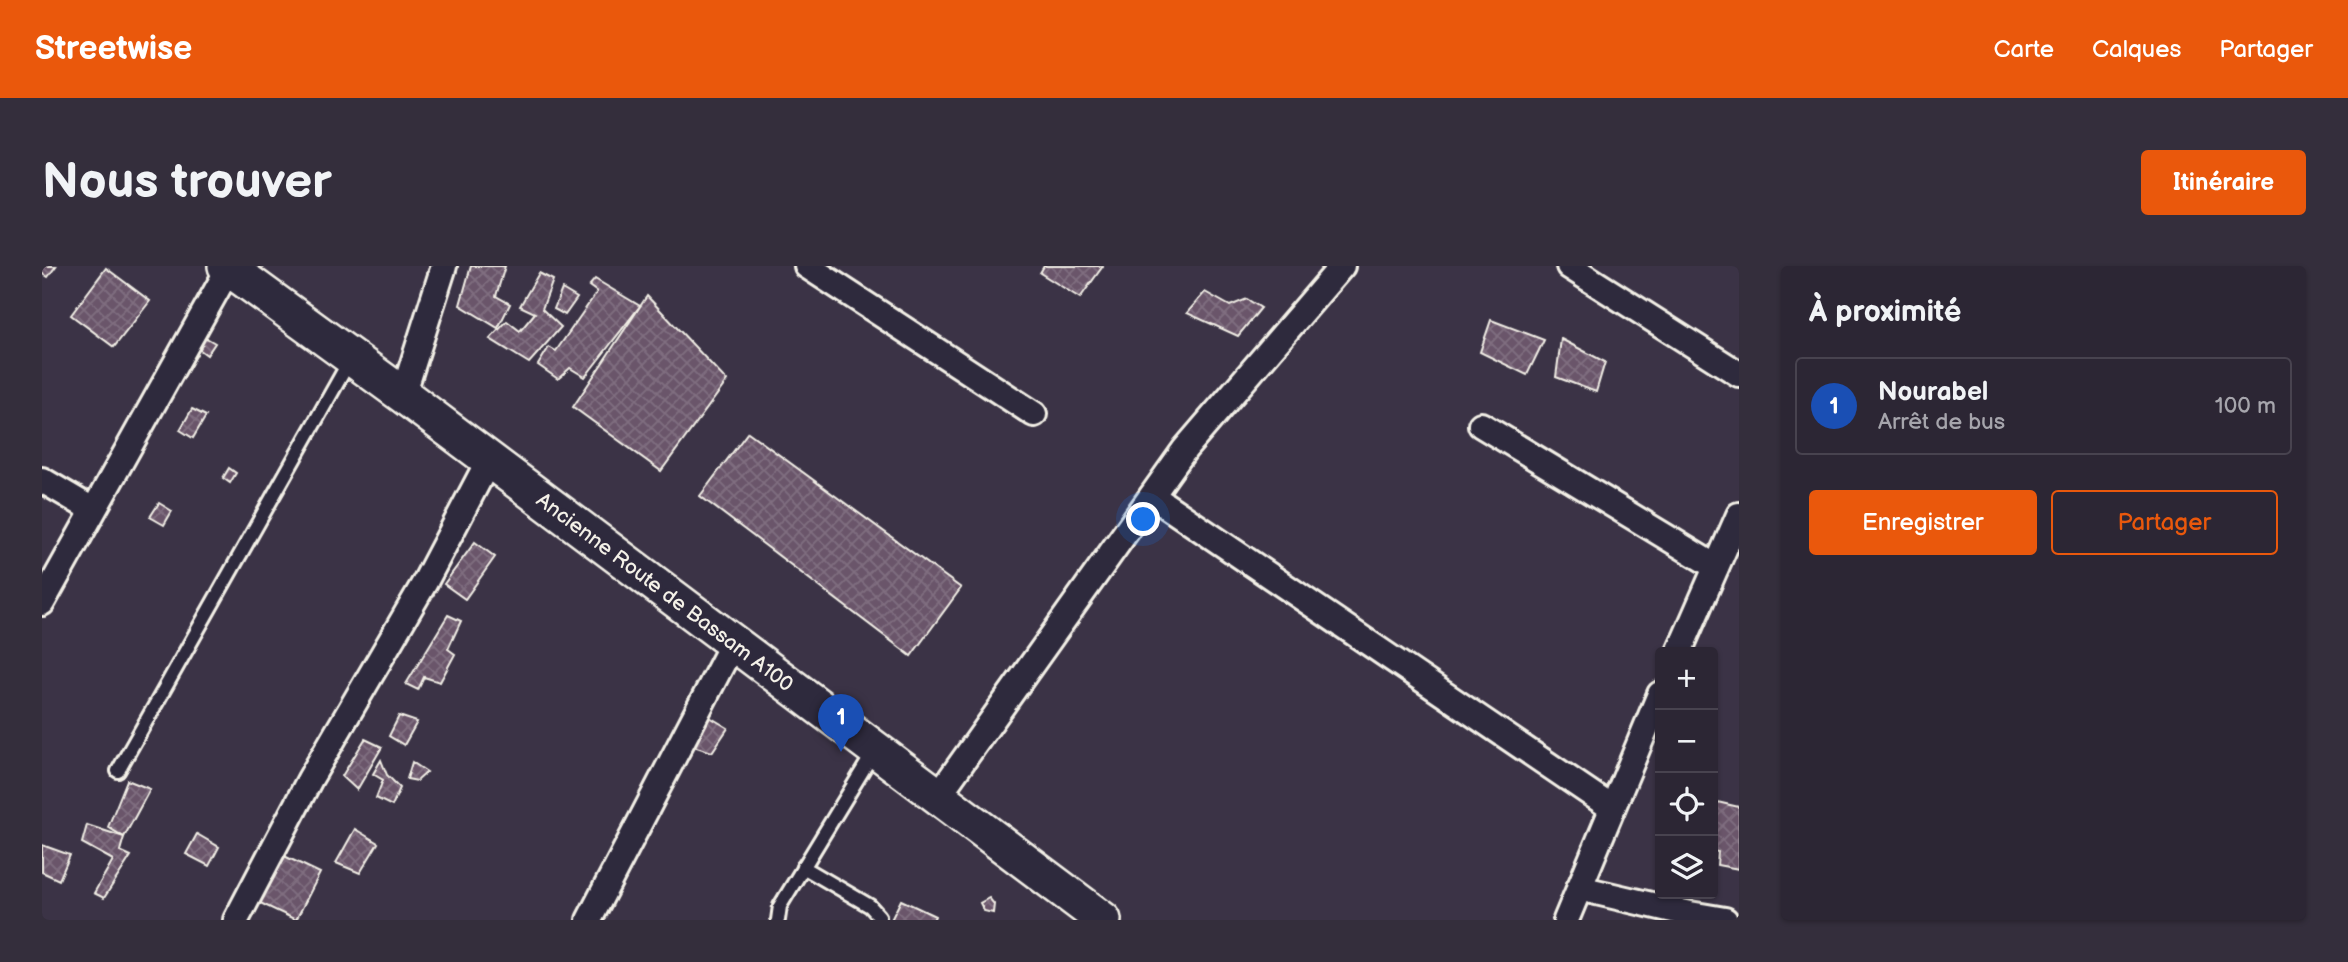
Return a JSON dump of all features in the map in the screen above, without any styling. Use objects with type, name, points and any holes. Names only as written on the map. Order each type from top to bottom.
[{"type":"main road","name":"Ancienne Route de Bassam A100","points":[[227,267],[403,395],[1103,920]]},
{"type":"street","points":[[403,395],[444,266]]},
{"type":"street","points":[[807,266],[1034,414]]},
{"type":"street","points":[[937,796],[1185,449],[1342,266]]},
{"type":"street","points":[[1569,266],[1739,374]]},
{"type":"street","points":[[42,603],[227,267]]},
{"type":"street","points":[[1481,425],[1716,567]]},
{"type":"street","points":[[236,920],[310,779],[425,582],[489,460]]},
{"type":"street","points":[[42,480],[93,510]]},
{"type":"street","points":[[1152,496],[1612,808]]},
{"type":"street","points":[[1681,647],[1739,515]]},
{"type":"street","points":[[589,920],[733,643]]},
{"type":"street","points":[[1566,920],[1655,706]]},
{"type":"street","points":[[1579,888],[1726,920]]},
{"type":"lane","points":[[118,771],[351,357]]},
{"type":"lane","points":[[778,920],[779,906],[875,749]]},
{"type":"lane","points":[[803,867],[870,906],[879,916],[879,920]]},
{"type":"building","points":[[42,266],[56,266],[48,277],[42,273]]},
{"type":"building","points":[[471,266],[505,266],[496,296],[510,304],[498,328],[460,305]]},
{"type":"building","points":[[1044,266],[1103,266],[1080,298],[1040,273]]},
{"type":"building","points":[[106,268],[150,301],[114,347],[71,315]]},
{"type":"building","points":[[539,273],[553,280],[542,309],[561,327],[529,363],[490,339],[507,321],[520,331],[535,313],[520,306]]},
{"type":"building","points":[[595,279],[640,306],[585,377],[570,368],[558,379],[538,365],[549,347],[556,351],[597,292],[589,286]]},
{"type":"building","points":[[562,289],[577,298],[565,315],[554,309]]},
{"type":"building","points":[[1205,292],[1230,306],[1247,299],[1261,308],[1238,336],[1187,313]]},
{"type":"building","points":[[647,296],[727,381],[661,471],[573,407]]},
{"type":"building","points":[[1491,320],[1544,340],[1527,375],[1480,352]]},
{"type":"building","points":[[203,336],[215,343],[207,355],[196,347]]},
{"type":"building","points":[[1561,339],[1605,362],[1596,392],[1556,377]]},
{"type":"building","points":[[192,409],[206,416],[193,438],[180,430]]},
{"type":"building","points":[[748,432],[961,588],[911,656],[700,496]]},
{"type":"building","points":[[229,468],[236,473],[230,483],[223,478]]},
{"type":"building","points":[[159,503],[172,511],[164,525],[150,517]]},
{"type":"building","points":[[475,542],[495,557],[465,599],[444,584]]},
{"type":"building","points":[[448,615],[461,621],[448,649],[455,654],[440,682],[424,677],[418,690],[406,684]]},
{"type":"building","points":[[399,716],[417,722],[404,745],[389,736]]},
{"type":"building","points":[[708,716],[728,728],[712,752],[690,745]]},
{"type":"building","points":[[365,739],[382,747],[357,790],[342,776]]},
{"type":"building","points":[[381,760],[387,775],[400,788],[392,806],[376,798],[383,780],[373,774]]},
{"type":"building","points":[[412,762],[427,772],[417,781],[407,779]]},
{"type":"building","points":[[127,780],[150,789],[124,837],[108,827]]},
{"type":"building","points":[[1718,802],[1739,807],[1739,869],[1718,865]]},
{"type":"building","points":[[87,825],[124,837],[120,851],[131,856],[104,898],[94,893],[113,860],[82,843]]},
{"type":"building","points":[[355,829],[378,843],[360,873],[336,863]]},
{"type":"building","points":[[197,834],[219,847],[209,866],[186,854]]},
{"type":"building","points":[[42,845],[70,855],[59,880],[42,872]]},
{"type":"building","points":[[280,854],[320,873],[296,920],[256,901]]},
{"type":"building","points":[[989,898],[994,904],[993,913],[984,911],[980,903]]},
{"type":"building","points":[[901,900],[935,916],[933,920],[891,920]]},
{"type":"place","name":"Nourabel","points":[[841,752]]}]
